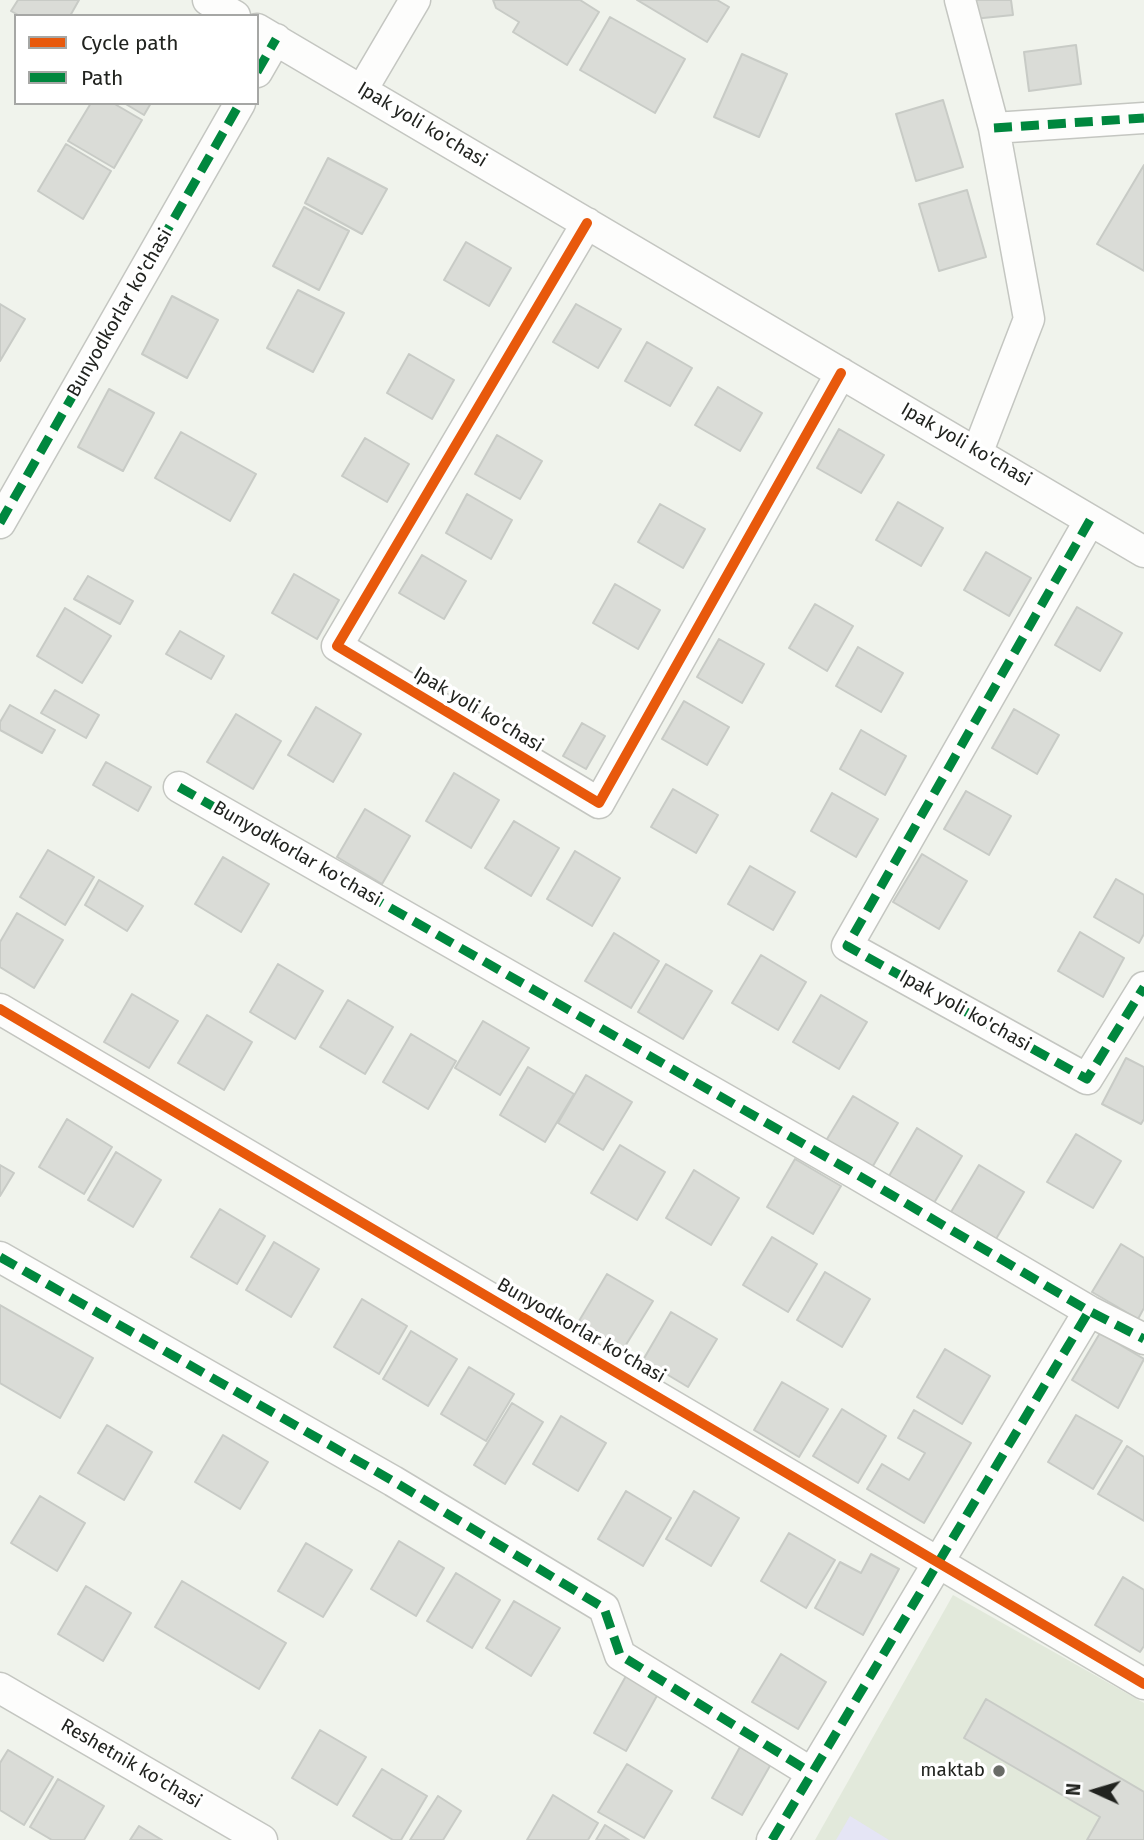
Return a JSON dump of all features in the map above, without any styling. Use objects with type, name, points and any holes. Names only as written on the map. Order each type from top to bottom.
[{"type":"street","points":[[208,0],[232,14]]},
{"type":"street","points":[[362,90],[415,0]]},
{"type":"street","points":[[960,0],[994,128],[1029,319],[978,451]]},
{"type":"street","points":[[259,64],[267,34]]},
{"type":"street","name":"Ipak yoli ko'chasi","points":[[267,34],[978,451],[1144,552]]},
{"type":"street","name":"Bunyodkorlar ko'chasi","points":[[0,523],[239,105]]},
{"type":"street","points":[[994,128],[1144,118]]},
{"type":"street","name":"Ipak yoli ko'chasi","points":[[587,223],[337,646],[599,803],[841,373]]},
{"type":"street","name":"Ipak yoli ko'chasi","points":[[1090,520],[847,946],[1087,1079],[1144,987]]},
{"type":"street","name":"Bunyodkorlar ko'chasi","points":[[179,787],[1088,1311],[1144,1339]]},
{"type":"street","name":"Bunyodkorlar ko'chasi","points":[[0,1009],[1144,1684]]},
{"type":"street","points":[[0,1257],[393,1481],[604,1608],[620,1655],[810,1772]]},
{"type":"street","points":[[772,1840],[810,1772],[1088,1311]]},
{"type":"street","name":"Reshetnik ko'chasi","points":[[0,1688],[262,1840]]},
{"type":"shaded area","name":"maktab","points":[[953,1595],[1144,1703],[1144,1840],[815,1840]]},
{"type":"shaded area","points":[[850,1816],[889,1840],[836,1840]]},
{"type":"building","points":[[18,0],[79,0],[71,14],[16,14],[11,11]]},
{"type":"building","points":[[493,0],[580,0],[599,12],[567,65],[513,32],[519,22],[496,8]]},
{"type":"building","points":[[637,0],[717,0],[729,7],[707,42]]},
{"type":"building","points":[[971,0],[1011,0],[1013,15],[973,19]]},
{"type":"building","points":[[610,17],[685,59],[655,113],[580,70]]},
{"type":"building","points":[[1076,45],[1081,84],[1029,91],[1024,52]]},
{"type":"building","points":[[742,54],[787,74],[759,137],[714,117]]},
{"type":"building","points":[[943,100],[963,167],[916,181],[896,114]]},
{"type":"building","points":[[90,105],[116,105],[142,120],[114,168],[68,141]]},
{"type":"building","points":[[127,105],[150,105],[144,115]]},
{"type":"building","points":[[66,144],[111,171],[83,219],[38,191]]},
{"type":"building","points":[[328,158],[387,189],[362,234],[305,203]]},
{"type":"building","points":[[1144,165],[1144,271],[1097,244]]},
{"type":"building","points":[[967,190],[986,257],[939,271],[919,204]]},
{"type":"building","points":[[304,207],[349,231],[319,290],[273,266]]},
{"type":"building","points":[[466,242],[511,268],[489,306],[444,280]]},
{"type":"building","points":[[298,290],[344,313],[313,372],[267,348]]},
{"type":"building","points":[[172,296],[218,320],[187,378],[142,354]]},
{"type":"building","points":[[0,304],[25,319],[0,361]]},
{"type":"building","points":[[576,304],[621,329],[598,368],[553,342]]},
{"type":"building","points":[[647,342],[692,368],[670,406],[625,381]]},
{"type":"building","points":[[409,354],[454,380],[432,419],[387,393]]},
{"type":"building","points":[[718,387],[762,413],[740,451],[695,425]]},
{"type":"building","points":[[109,389],[154,413],[123,471],[78,447]]},
{"type":"building","points":[[839,429],[884,455],[861,493],[817,468]]},
{"type":"building","points":[[181,432],[256,474],[230,521],[155,478]]},
{"type":"building","points":[[497,435],[542,461],[520,499],[475,474]]},
{"type":"building","points":[[365,438],[409,464],[387,502],[342,476]]},
{"type":"building","points":[[467,494],[512,520],[491,559],[446,533]]},
{"type":"building","points":[[898,502],[943,528],[921,566],[876,540]]},
{"type":"building","points":[[660,504],[705,529],[683,568],[638,542]]},
{"type":"building","points":[[986,552],[1031,578],[1009,616],[964,590]]},
{"type":"building","points":[[422,555],[466,581],[444,619],[399,593]]},
{"type":"building","points":[[294,574],[339,600],[317,639],[272,613]]},
{"type":"building","points":[[88,576],[133,601],[120,624],[74,599]]},
{"type":"building","points":[[615,584],[660,610],[638,649],[593,623]]},
{"type":"building","points":[[815,604],[853,626],[827,671],[789,648]]},
{"type":"building","points":[[1077,607],[1122,633],[1100,671],[1055,645]]},
{"type":"building","points":[[65,608],[111,636],[82,683],[37,656]]},
{"type":"building","points":[[180,631],[224,656],[211,679],[166,654]]},
{"type":"building","points":[[719,639],[764,664],[742,703],[697,677]]},
{"type":"building","points":[[858,647],[903,673],[881,712],[836,686]]},
{"type":"building","points":[[55,690],[99,715],[86,738],[41,713]]},
{"type":"building","points":[[684,701],[729,727],[707,765],[662,739]]},
{"type":"building","points":[[10,705],[55,730],[42,753],[0,730],[0,722]]},
{"type":"building","points":[[316,707],[361,734],[333,782],[288,755]]},
{"type":"building","points":[[1014,709],[1059,735],[1037,774],[992,748]]},
{"type":"building","points":[[236,714],[281,741],[253,789],[207,762]]},
{"type":"building","points":[[582,723],[605,736],[586,769],[563,756]]},
{"type":"building","points":[[861,730],[906,756],[885,795],[840,769]]},
{"type":"building","points":[[106,762],[151,787],[138,811],[93,785]]},
{"type":"building","points":[[454,773],[499,800],[471,848],[426,821]]},
{"type":"building","points":[[673,789],[718,815],[696,853],[651,827]]},
{"type":"building","points":[[966,791],[1011,816],[989,855],[944,829]]},
{"type":"building","points":[[832,793],[878,819],[856,857],[811,831]]},
{"type":"building","points":[[365,809],[410,836],[382,884],[337,857]]},
{"type":"building","points":[[514,821],[559,848],[531,896],[485,868]]},
{"type":"building","points":[[48,850],[94,877],[65,925],[20,897]]},
{"type":"building","points":[[575,851],[620,878],[592,926],[547,899]]},
{"type":"building","points":[[922,854],[967,881],[939,929],[893,902]]},
{"type":"building","points":[[223,857],[269,884],[241,932],[195,904]]},
{"type":"building","points":[[750,866],[795,892],[773,930],[728,904]]},
{"type":"building","points":[[1116,879],[1144,895],[1144,934],[1139,943],[1094,917]]},
{"type":"building","points":[[99,880],[143,906],[127,931],[85,905]]},
{"type":"building","points":[[17,913],[63,940],[34,988],[0,967],[0,942]]},
{"type":"building","points":[[1080,932],[1124,958],[1103,997],[1058,971]]},
{"type":"building","points":[[614,933],[659,961],[631,1008],[585,981]]},
{"type":"building","points":[[761,955],[806,982],[778,1030],[732,1003]]},
{"type":"building","points":[[278,964],[323,991],[295,1039],[250,1012]]},
{"type":"building","points":[[666,964],[712,991],[683,1039],[638,1012]]},
{"type":"building","points":[[132,994],[178,1021],[149,1068],[104,1042]]},
{"type":"building","points":[[821,995],[867,1022],[839,1069],[793,1042]]},
{"type":"building","points":[[348,1000],[393,1027],[365,1074],[320,1047]]},
{"type":"building","points":[[207,1015],[252,1042],[224,1090],[178,1063]]},
{"type":"building","points":[[483,1021],[529,1048],[500,1095],[455,1068]]},
{"type":"building","points":[[411,1034],[456,1061],[428,1109],[383,1082]]},
{"type":"building","points":[[1126,1058],[1144,1067],[1144,1119],[1141,1124],[1102,1104]]},
{"type":"building","points":[[528,1067],[574,1094],[545,1142],[500,1115]]},
{"type":"building","points":[[586,1075],[632,1102],[603,1150],[558,1123]]},
{"type":"building","points":[[853,1096],[898,1123],[870,1171],[824,1144]]},
{"type":"building","points":[[67,1119],[112,1147],[84,1194],[39,1167]]},
{"type":"building","points":[[917,1128],[962,1156],[934,1203],[889,1176]]},
{"type":"building","points":[[1076,1134],[1121,1161],[1093,1208],[1047,1182]]},
{"type":"building","points":[[620,1145],[665,1172],[637,1220],[591,1193]]},
{"type":"building","points":[[116,1152],[161,1180],[133,1227],[88,1200]]},
{"type":"building","points":[[795,1159],[841,1186],[813,1234],[767,1207]]},
{"type":"building","points":[[0,1165],[14,1173],[0,1196]]},
{"type":"building","points":[[979,1165],[1024,1192],[996,1239],[951,1212]]},
{"type":"building","points":[[694,1170],[739,1198],[711,1245],[666,1218]]},
{"type":"building","points":[[220,1209],[265,1236],[237,1284],[191,1257]]},
{"type":"building","points":[[772,1237],[817,1264],[788,1312],[743,1285]]},
{"type":"building","points":[[274,1242],[319,1269],[291,1317],[246,1290]]},
{"type":"building","points":[[1121,1244],[1144,1258],[1144,1308],[1138,1319],[1092,1292]]},
{"type":"building","points":[[825,1272],[870,1299],[842,1347],[797,1320]]},
{"type":"building","points":[[607,1274],[653,1301],[624,1348],[579,1321]]},
{"type":"building","points":[[362,1299],[407,1326],[379,1374],[334,1347]]},
{"type":"building","points":[[0,1305],[93,1358],[60,1418],[0,1383]]},
{"type":"building","points":[[671,1312],[717,1339],[688,1387],[643,1360]]},
{"type":"building","points":[[411,1331],[457,1359],[428,1406],[383,1379]]},
{"type":"building","points":[[1100,1333],[1144,1359],[1118,1408],[1072,1380]]},
{"type":"building","points":[[945,1349],[990,1376],[962,1424],[917,1397]]},
{"type":"building","points":[[469,1367],[514,1394],[486,1441],[441,1414]]},
{"type":"building","points":[[782,1382],[828,1409],[799,1457],[754,1430]]},
{"type":"building","points":[[512,1403],[543,1422],[505,1484],[474,1465]]},
{"type":"building","points":[[842,1409],[886,1436],[858,1483],[813,1456]]},
{"type":"building","points":[[914,1410],[971,1443],[924,1523],[867,1489],[882,1464],[909,1480],[925,1453],[898,1438]]},
{"type":"building","points":[[1076,1415],[1122,1441],[1093,1489],[1048,1462]]},
{"type":"building","points":[[561,1416],[606,1443],[578,1491],[533,1464]]},
{"type":"building","points":[[107,1425],[152,1452],[124,1500],[78,1473]]},
{"type":"building","points":[[223,1435],[268,1462],[240,1509],[195,1482]]},
{"type":"building","points":[[1127,1446],[1144,1457],[1144,1521],[1098,1494]]},
{"type":"building","points":[[626,1491],[671,1518],[643,1566],[598,1539]]},
{"type":"building","points":[[694,1491],[739,1518],[711,1566],[666,1539]]},
{"type":"building","points":[[40,1496],[85,1523],[57,1571],[11,1543]]},
{"type":"building","points":[[789,1533],[835,1560],[806,1608],[761,1581]]},
{"type":"building","points":[[399,1541],[444,1568],[416,1616],[371,1589]]},
{"type":"building","points":[[306,1543],[352,1570],[323,1617],[278,1591]]},
{"type":"building","points":[[871,1554],[899,1569],[863,1635],[815,1608],[840,1562],[861,1573]]},
{"type":"building","points":[[456,1573],[500,1600],[472,1648],[427,1621]]},
{"type":"building","points":[[1123,1577],[1144,1590],[1144,1646],[1140,1652],[1095,1625]]},
{"type":"building","points":[[182,1581],[286,1643],[259,1689],[155,1627]]},
{"type":"building","points":[[86,1586],[131,1613],[103,1661],[58,1634]]},
{"type":"building","points":[[514,1601],[560,1628],[531,1676],[486,1648]]},
{"type":"building","points":[[781,1654],[826,1682],[798,1729],[752,1702]]},
{"type":"building","points":[[626,1676],[658,1694],[626,1751],[594,1733]]},
{"type":"building","points":[[986,1699],[1144,1792],[1144,1840],[1087,1840],[1100,1817],[964,1738]]},
{"type":"building","points":[[320,1730],[366,1757],[337,1805],[292,1778]]},
{"type":"building","points":[[740,1747],[771,1764],[742,1815],[712,1798]]},
{"type":"building","points":[[8,1750],[53,1777],[24,1825],[0,1810],[0,1763]]},
{"type":"building","points":[[627,1764],[672,1791],[644,1838],[598,1812]]},
{"type":"building","points":[[382,1769],[427,1796],[401,1840],[393,1840],[353,1816]]},
{"type":"building","points":[[58,1779],[104,1806],[84,1840],[52,1840],[30,1827]]},
{"type":"building","points":[[553,1795],[598,1823],[588,1840],[527,1840]]},
{"type":"building","points":[[438,1796],[461,1811],[443,1840],[410,1840]]},
{"type":"building","points":[[605,1825],[629,1840],[596,1840]]},
{"type":"building","points":[[139,1826],[162,1840],[130,1840]]},
{"type":"marked path","points":[[259,69],[276,39]]},
{"type":"marked path","points":[[0,523],[239,105]]},
{"type":"marked path","points":[[994,128],[1144,118]]},
{"type":"marked path","points":[[1090,520],[847,946],[1087,1079],[1144,987]]},
{"type":"marked path","points":[[179,787],[856,1174],[1089,1311],[1144,1339]]},
{"type":"marked path","points":[[0,1257],[393,1481],[604,1608],[620,1655],[810,1772]]},
{"type":"marked path","points":[[772,1840],[1089,1311]]},
{"type":"cycle path","points":[[587,223],[337,646],[599,803],[841,373]]},
{"type":"cycle path","points":[[0,1009],[1144,1684]]},
{"type":"place","name":"maktab","points":[[999,1771]]}]
